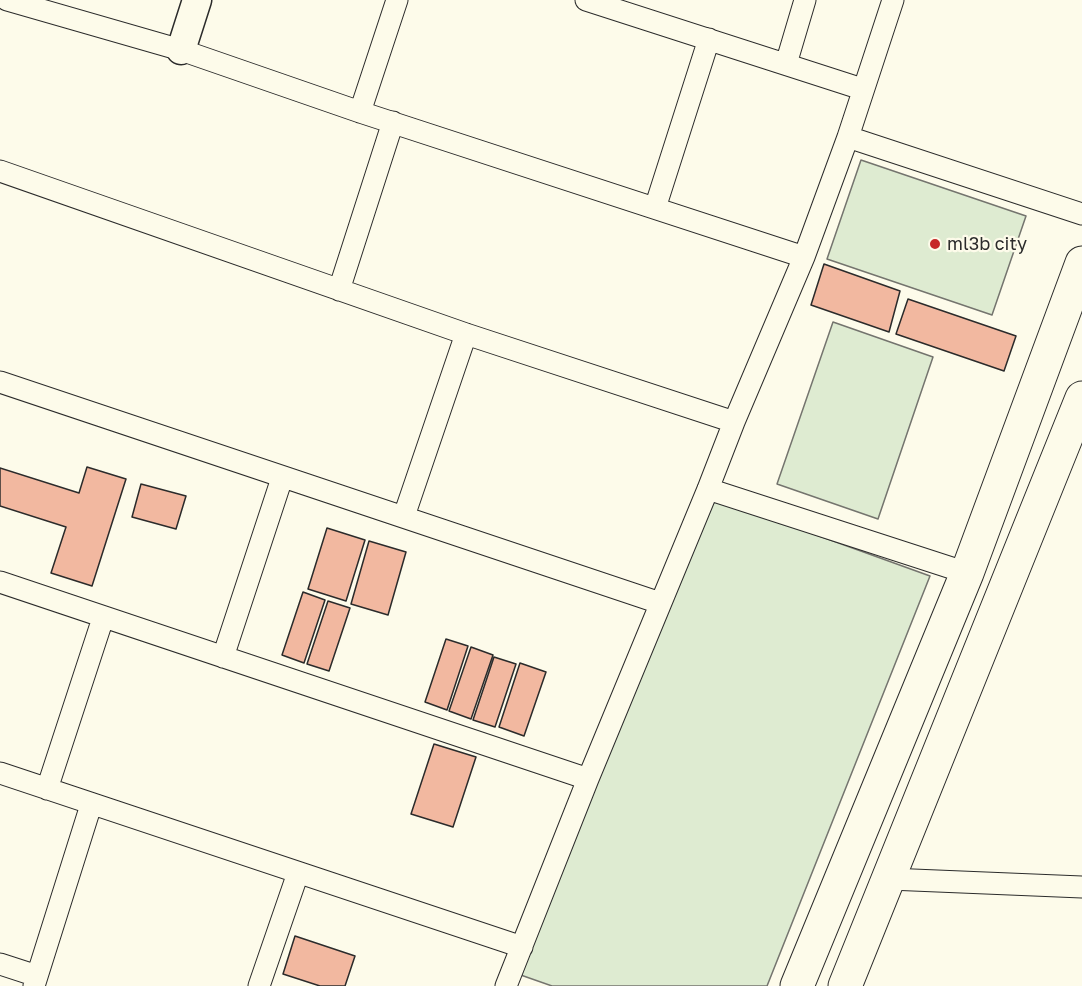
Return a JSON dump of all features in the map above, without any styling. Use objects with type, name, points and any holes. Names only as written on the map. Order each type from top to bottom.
[{"type":"main road","points":[[797,986],[966,573],[1082,263]]},
{"type":"main road","points":[[845,986],[1079,412]]},
{"type":"street","points":[[7,0],[181,50],[360,112],[804,256]]},
{"type":"street","points":[[181,50],[197,0]]},
{"type":"street","points":[[360,112],[397,0]]},
{"type":"street","points":[[586,0],[862,89]]},
{"type":"street","points":[[786,64],[805,0]]},
{"type":"street","points":[[506,986],[588,779],[804,256],[848,137],[893,0]]},
{"type":"street","points":[[655,208],[709,39]]},
{"type":"street","points":[[339,290],[393,122]]},
{"type":"street","points":[[848,137],[1082,214]]},
{"type":"street","points":[[0,171],[466,334],[734,422]]},
{"type":"street","points":[[404,516],[466,334]]},
{"type":"street","points":[[0,382],[660,603]]},
{"type":"street","points":[[224,657],[282,478]]},
{"type":"street","points":[[708,489],[966,573]]},
{"type":"street","points":[[0,582],[588,779]]},
{"type":"street","points":[[47,789],[103,618]]},
{"type":"street","points":[[0,773],[522,947]]},
{"type":"street","points":[[0,964],[35,981],[91,805]]},
{"type":"street","points":[[259,986],[298,873]]},
{"type":"street","points":[[888,879],[1082,887]]},
{"type":"green space","points":[[861,160],[1026,216],[992,315],[827,259]]},
{"type":"green space","points":[[833,322],[933,357],[878,519],[777,484]]},
{"type":"green space","points":[[703,494],[930,576],[767,986],[552,986],[515,973]]},
{"type":"building","points":[[824,264],[900,291],[889,332],[811,305]]},
{"type":"building","points":[[908,299],[1016,336],[1004,371],[896,334]]},
{"type":"building","points":[[87,467],[126,479],[92,586],[51,573],[66,527],[0,506],[0,468],[79,493]]},
{"type":"building","points":[[141,484],[186,496],[176,529],[132,517]]},
{"type":"building","points":[[327,528],[365,540],[346,601],[308,589]]},
{"type":"building","points":[[369,541],[406,552],[388,615],[351,604]]},
{"type":"building","points":[[303,592],[325,600],[304,663],[282,655]]},
{"type":"building","points":[[328,601],[350,608],[329,671],[307,664]]},
{"type":"building","points":[[446,639],[468,646],[447,710],[425,702]]},
{"type":"building","points":[[471,647],[493,655],[471,719],[449,711]]},
{"type":"building","points":[[494,657],[516,664],[495,727],[473,720]]},
{"type":"building","points":[[520,663],[546,672],[524,736],[499,727]]},
{"type":"building","points":[[434,744],[476,757],[453,827],[411,814]]},
{"type":"building","points":[[295,936],[355,956],[345,986],[320,986],[283,974]]},
{"type":"place","name":"ml3b city","points":[[935,244]]}]
